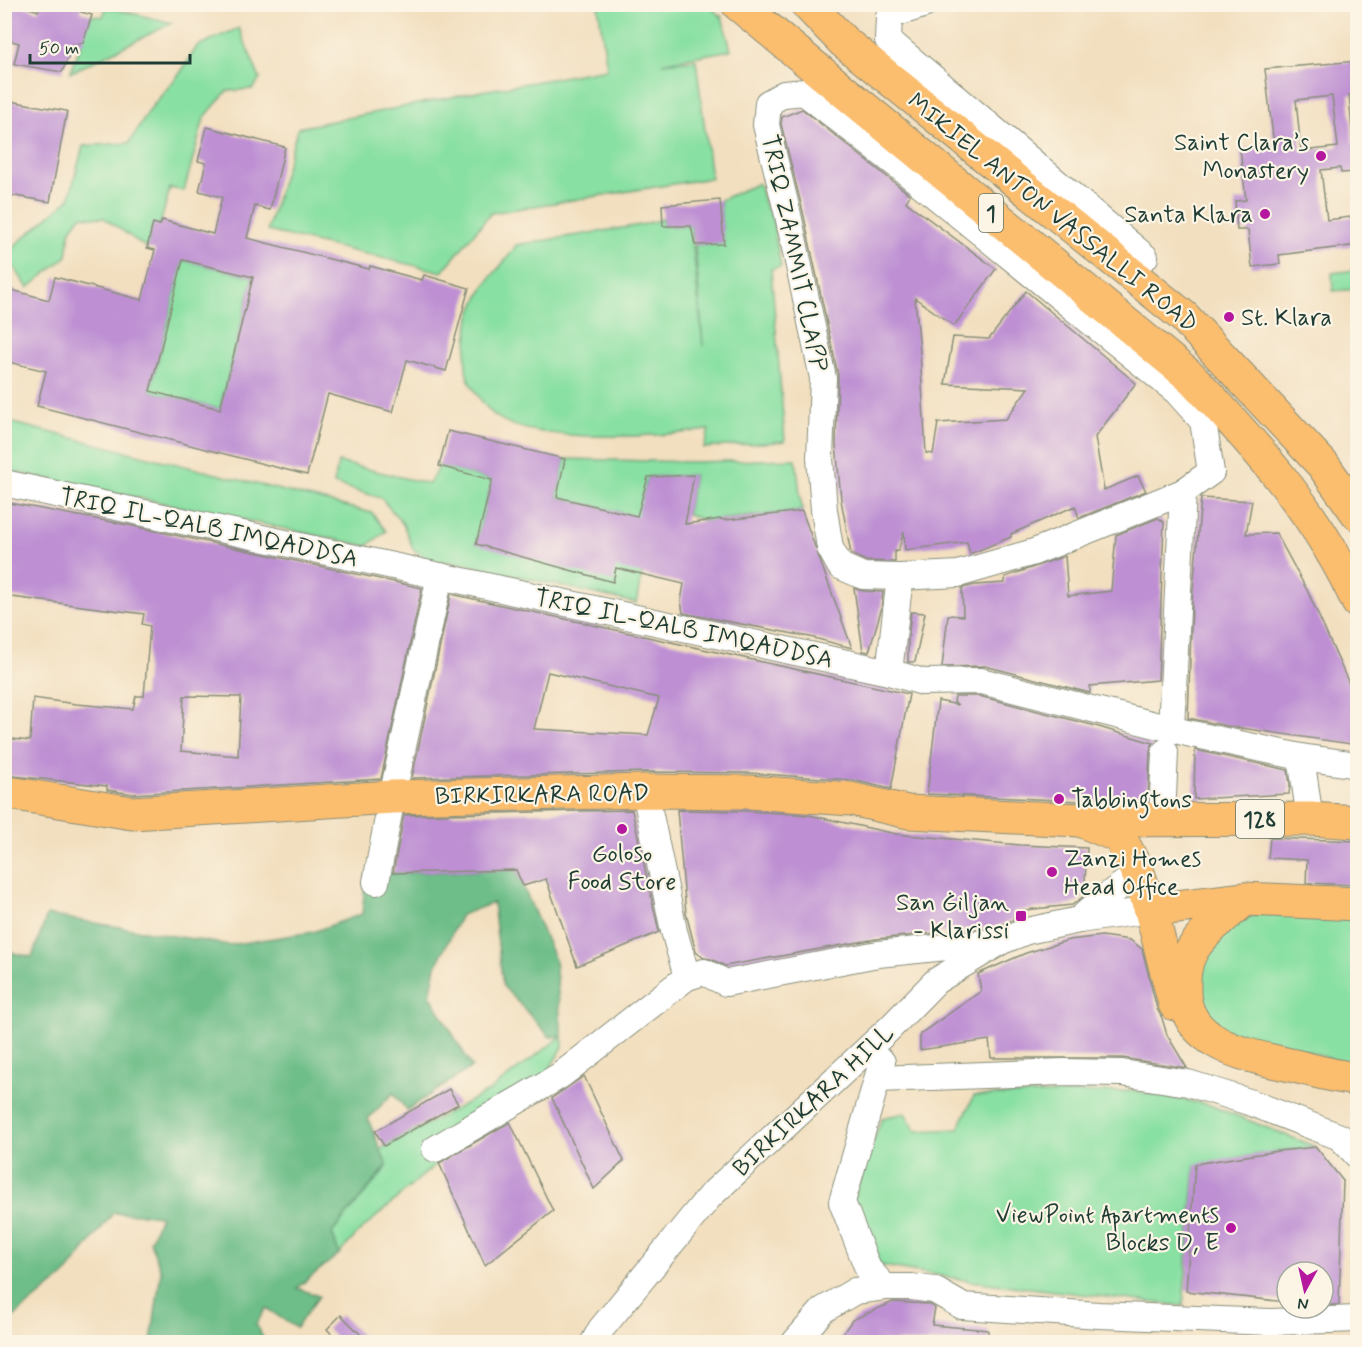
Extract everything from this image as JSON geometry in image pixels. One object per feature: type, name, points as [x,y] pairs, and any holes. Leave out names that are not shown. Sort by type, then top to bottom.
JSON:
[{"type":"main road","name":"MIKIEL ANTON VASSALLI ROAD","points":[[807,4],[844,42],[1184,316],[1323,465],[1358,514]]},
{"type":"main road","name":"1","points":[[826,4],[831,10],[844,42]]},
{"type":"main road","name":"MIKIEL ANTON VASSALLI ROAD","points":[[738,6],[1185,385],[1236,425],[1292,491],[1341,566],[1358,602]]},
{"type":"main road","name":"BIRKIRKARA ROAD","points":[[4,794],[132,813],[392,797],[645,791],[748,792],[851,798],[908,812],[1080,820],[1310,819],[1358,822]]},
{"type":"main road","points":[[1138,873],[1162,818]]},
{"type":"main road","name":"BIRKIRKARA ROAD","points":[[1080,820],[1120,837],[1138,873],[1151,910],[1173,1000],[1182,1020],[1197,1038],[1230,1058],[1249,1066],[1358,1093]]},
{"type":"main road","points":[[1245,899],[1199,941],[1190,954],[1185,967],[1183,996],[1193,1022],[1205,1034],[1235,1052],[1358,1079]]},
{"type":"main road","points":[[1151,910],[1245,899],[1358,904]]},
{"type":"street","points":[[926,4],[889,16],[888,40],[1145,257]]},
{"type":"street","name":"TRIQ ZAMMIT CLAPP","points":[[900,577],[862,576],[840,566],[830,548],[820,458],[823,378],[766,125],[768,103],[784,94],[804,92],[1185,385]]},
{"type":"street","points":[[889,672],[900,577],[958,574],[1034,552],[1183,492],[1211,472],[1203,421],[1185,385]]},
{"type":"street","name":"TRIQ IL-QALB IMQADDSA","points":[[4,483],[923,681],[981,681],[1168,740],[1358,765]]},
{"type":"street","points":[[1162,818],[1183,492]]},
{"type":"street","points":[[376,882],[440,576]]},
{"type":"street","points":[[1301,757],[1310,819]]},
{"type":"street","points":[[645,791],[674,931],[687,977]]},
{"type":"street","points":[[1079,920],[1098,902],[1138,873]]},
{"type":"street","name":"BIRKIRKARA HILL","points":[[594,1342],[601,1329],[710,1196],[889,1029],[936,981],[1002,941],[1027,931],[1079,920],[1151,910]]},
{"type":"street","points":[[435,1149],[561,1075],[687,977],[704,972],[726,983],[878,954],[1002,941]]},
{"type":"street","points":[[885,1287],[868,1269],[842,1202],[878,1079],[889,1029]]},
{"type":"street","points":[[878,1079],[1063,1072],[1122,1073],[1188,1083],[1249,1102],[1340,1137],[1358,1156]]},
{"type":"street","points":[[795,1342],[823,1310],[855,1291],[885,1287],[934,1290],[962,1306],[1099,1315],[1269,1332],[1358,1319]]},
{"type":"green space","points":[[598,5],[708,5],[722,17],[731,50],[661,63],[696,60],[711,178],[491,213],[442,272],[267,231],[298,128],[482,91],[607,69]]},
{"type":"green space","points":[[106,7],[172,23],[70,73],[92,15],[103,17]]},
{"type":"green space","points":[[239,28],[260,79],[253,89],[227,91],[204,118],[184,191],[170,188],[160,225],[153,224],[147,248],[104,218],[81,216],[70,231],[67,256],[28,288],[5,254],[69,199],[83,146],[129,143],[151,108],[181,72],[197,46]]},
{"type":"green space","points":[[759,183],[764,203],[772,218],[781,267],[771,269],[785,441],[704,448],[709,430],[631,436],[541,432],[516,426],[497,417],[487,408],[474,390],[467,372],[469,321],[485,286],[516,245],[641,225],[663,219],[663,226],[691,226],[703,346],[695,245],[723,243],[720,200]]},
{"type":"green space","points":[[183,260],[253,277],[220,409],[150,391]]},
{"type":"green space","points":[[1357,270],[1357,289],[1333,291],[1332,273]]},
{"type":"green space","points":[[5,421],[372,513],[386,531],[367,546],[5,470]]},
{"type":"green space","points":[[565,459],[696,462],[796,459],[802,511],[704,521],[687,514],[694,475],[648,477],[642,498],[657,504],[636,603],[465,564],[429,560],[413,549],[403,524],[381,498],[334,484],[338,462],[429,484],[439,466],[492,480],[476,544],[628,514],[557,497]]},
{"type":"green space","points":[[516,870],[555,960],[562,1036],[550,1037],[503,986],[493,903],[461,915],[436,966],[430,995],[472,1067],[407,1110],[393,1093],[368,1119],[387,1166],[332,1233],[339,1254],[297,1288],[319,1296],[296,1328],[266,1308],[256,1324],[265,1342],[151,1342],[161,1271],[150,1242],[160,1216],[113,1213],[65,1275],[5,1324],[5,951],[32,957],[47,915],[229,945],[313,932],[362,914],[366,876],[388,873]]},
{"type":"green space","points":[[1259,913],[1357,917],[1357,1066],[1287,1045],[1237,1034],[1215,1024],[1206,1015],[1198,999],[1200,952],[1221,930]]},
{"type":"green space","points":[[562,1036],[563,1047],[547,1073],[428,1145],[438,1162],[358,1233],[339,1254],[332,1233],[387,1167],[380,1149],[489,1091]]},
{"type":"green space","points":[[1132,1091],[1207,1104],[1316,1147],[1195,1165],[1183,1306],[970,1281],[879,1265],[874,1240],[853,1199],[882,1118],[905,1113],[916,1131],[958,1129],[974,1096]]},
{"type":"building","points":[[4,4],[17,4],[38,11],[40,4],[82,4],[81,12],[92,15],[83,43],[74,44],[62,72],[14,64],[19,43],[4,39]]},
{"type":"building","points":[[1358,61],[1358,94],[1349,95],[1353,144],[1358,143],[1356,172],[1341,173],[1340,168],[1321,170],[1327,220],[1358,216],[1358,245],[1279,255],[1280,264],[1252,267],[1248,230],[1237,230],[1235,201],[1246,200],[1240,149],[1274,146],[1265,69]],"holes":[[[1332,96],[1338,147],[1301,151],[1296,100]]]},
{"type":"building","points":[[4,100],[67,111],[50,202],[4,194]]},
{"type":"building","points":[[802,109],[910,195],[906,202],[996,269],[954,326],[915,298],[926,453],[933,454],[938,423],[1006,419],[1028,388],[945,384],[953,337],[989,339],[1026,291],[1136,383],[1095,437],[1104,490],[1138,476],[1146,491],[1079,518],[1075,506],[970,554],[967,542],[905,550],[904,532],[898,551],[895,551],[895,562],[866,561],[851,554],[841,500],[836,444],[838,375],[803,212],[781,124],[782,117]]},
{"type":"building","points":[[207,127],[285,147],[270,210],[255,206],[247,238],[369,269],[370,266],[422,280],[424,275],[469,288],[446,371],[407,360],[393,412],[328,394],[307,475],[37,406],[46,371],[4,361],[4,288],[49,300],[55,277],[142,300],[155,250],[147,248],[153,223],[160,225],[162,220],[213,234],[222,197],[199,191],[206,163],[198,161]],"holes":[[[183,260],[253,277],[220,409],[150,391]]]},
{"type":"building","points":[[720,200],[724,244],[695,245],[691,226],[663,226],[662,205]]},
{"type":"building","points":[[448,431],[565,459],[557,497],[637,516],[648,477],[694,475],[685,524],[802,511],[852,648],[810,637],[683,613],[681,601],[684,584],[616,568],[613,582],[476,544],[492,480],[439,466]]},
{"type":"building","points":[[1201,498],[1252,501],[1246,534],[1276,533],[1308,592],[1358,704],[1358,745],[1188,718],[1192,602]]},
{"type":"building","points":[[4,502],[128,525],[422,588],[381,779],[133,794],[107,790],[107,786],[4,775],[4,738],[30,741],[33,698],[133,709],[136,696],[144,696],[150,626],[142,624],[144,614],[4,596]],"holes":[[[184,696],[241,697],[238,756],[181,751]]]},
{"type":"building","points":[[1158,518],[1164,522],[1158,680],[1090,686],[1090,693],[985,666],[942,667],[948,615],[963,616],[962,588],[1005,583],[1005,577],[1065,556],[1068,596],[1111,591],[1116,535]]},
{"type":"building","points":[[854,588],[883,592],[881,610],[869,652],[863,651]]},
{"type":"building","points":[[451,594],[909,694],[891,789],[852,780],[748,773],[645,772],[412,778]],"holes":[[[548,672],[659,698],[648,735],[534,729]]]},
{"type":"building","points":[[911,612],[925,613],[915,662],[908,662]]},
{"type":"building","points":[[955,696],[979,696],[1153,743],[1150,751],[1148,801],[1080,801],[927,794],[938,701],[958,705],[954,702]]},
{"type":"building","points":[[1195,750],[1288,770],[1289,794],[1194,799]]},
{"type":"building","points":[[632,810],[659,932],[577,966],[546,879],[523,886],[516,870],[393,873],[404,815]]},
{"type":"building","points":[[677,810],[809,815],[896,834],[1020,845],[1087,848],[1084,896],[1072,905],[1015,911],[1013,920],[996,927],[876,939],[725,966],[704,958],[696,952],[686,913]]},
{"type":"building","points":[[1270,838],[1358,841],[1358,885],[1306,883],[1307,860],[1268,858]]},
{"type":"building","points":[[1102,936],[1130,940],[1142,949],[1157,1009],[1167,1035],[1187,1068],[1122,1058],[991,1058],[989,1040],[920,1050],[920,1034],[981,991],[978,974],[1026,953],[1069,940]]},
{"type":"building","points":[[584,1076],[624,1161],[594,1189],[552,1098]]},
{"type":"building","points":[[449,1089],[458,1104],[384,1146],[375,1131]]},
{"type":"building","points":[[510,1122],[553,1211],[485,1265],[439,1163]]},
{"type":"building","points":[[1316,1147],[1343,1181],[1339,1305],[1335,1305],[1335,1260],[1275,1260],[1275,1301],[1186,1291],[1195,1164]]},
{"type":"building","points":[[893,1302],[929,1304],[935,1308],[932,1325],[988,1330],[988,1342],[837,1342],[852,1320]]},
{"type":"building","points":[[341,1315],[368,1342],[339,1342],[327,1329]]},
{"type":"place","name":"Saint Clara’s Monastery","points":[[1321,156]]},
{"type":"place","name":"Santa Klara","points":[[1265,214]]},
{"type":"place","name":"St. Klara","points":[[1229,317]]},
{"type":"place","name":"Tabbingtons","points":[[1059,799]]},
{"type":"place","name":"Goloso Food Store","points":[[622,829]]},
{"type":"place","name":"Zanzi Homes Head Office","points":[[1052,872]]},
{"type":"place","name":"San Ġiljan - Klarissi","points":[[1021,916]]},
{"type":"place","name":"ViewPoint Apartments Blocks D, E","points":[[1231,1228]]}]
